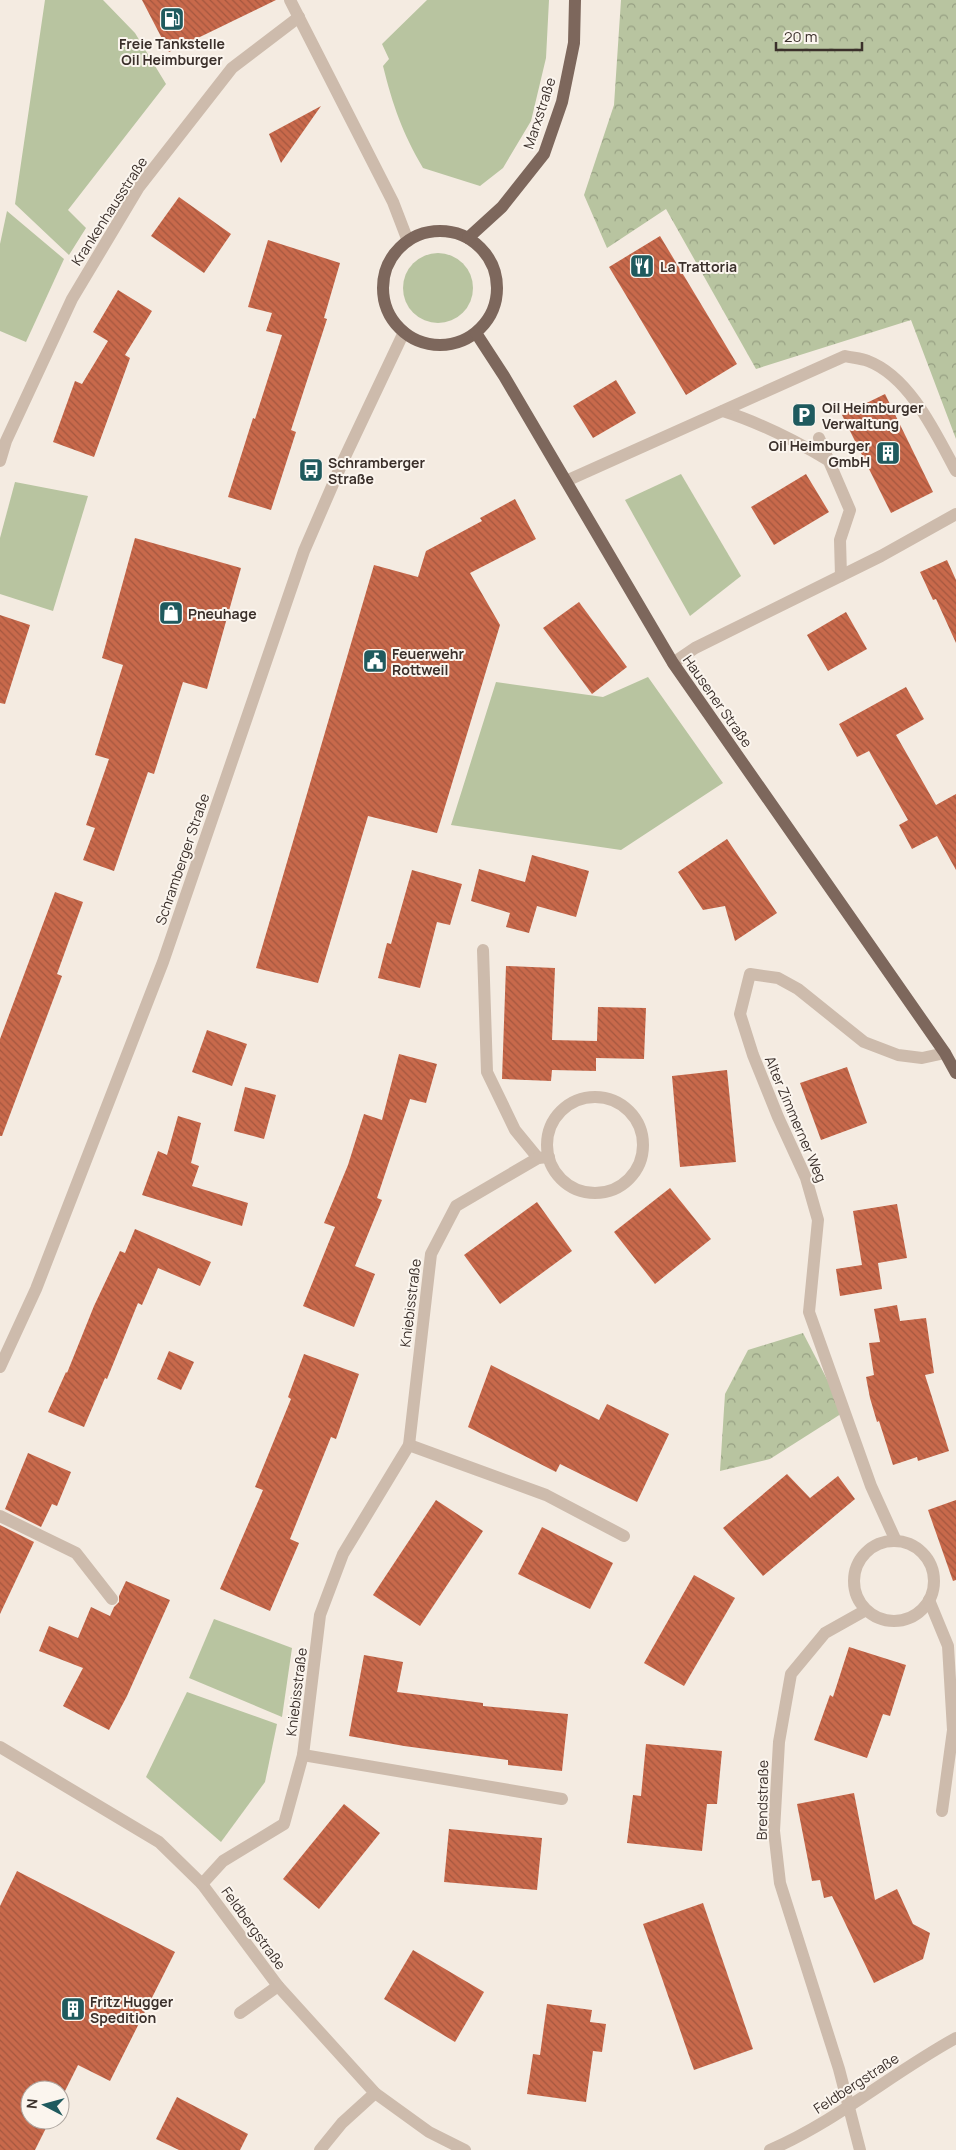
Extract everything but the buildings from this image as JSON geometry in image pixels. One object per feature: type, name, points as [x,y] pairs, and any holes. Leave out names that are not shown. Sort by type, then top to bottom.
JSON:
[{"type":"main road","name":"Marxstraße","points":[[468,238],[502,207],[544,154],[562,102],[574,43],[575,0]]},
{"type":"main road","points":[[437,231],[453,233],[468,238],[481,248],[490,260],[496,276],[497,292],[494,307],[487,322],[476,333],[459,342],[440,346],[420,342],[404,332],[392,319],[386,303],[384,286],[387,269],[395,254],[408,242],[422,234],[437,231]]},
{"type":"main road","name":"Hausener Straße","points":[[476,333],[504,376],[673,663],[945,1053],[956,1073]]},
{"type":"street","points":[[290,0],[393,202],[408,242]]},
{"type":"street","name":"Krankenhausstraße","points":[[0,461],[6,442],[72,299],[139,187],[232,68],[299,17]]},
{"type":"street","name":"Schramberger Straße","points":[[0,1367],[36,1289],[163,962],[302,558],[343,461],[404,332]]},
{"type":"street","points":[[566,481],[845,356],[869,361],[896,379],[926,417],[956,471]]},
{"type":"street","points":[[723,411],[754,421],[789,437],[828,460]]},
{"type":"street","points":[[819,438],[850,510],[840,540],[841,576]]},
{"type":"street","points":[[673,663],[695,648],[841,576],[956,514]]},
{"type":"street","points":[[483,950],[487,1072],[515,1130],[544,1158],[564,1182],[577,1190],[591,1193],[606,1192],[619,1187],[630,1178],[638,1166],[643,1152],[642,1137],[634,1117],[618,1103],[603,1098],[587,1098],[572,1103],[560,1113],[551,1126],[544,1158]]},
{"type":"street","name":"Alter Zimmerner Weg","points":[[896,1541],[871,1486],[810,1312],[818,1220],[806,1178],[778,1117],[753,1055],[740,1014],[750,974],[778,978],[798,989],[864,1042],[898,1055],[922,1058],[945,1053]]},
{"type":"street","name":"Kniebisstraße","points":[[202,1884],[223,1861],[284,1824],[303,1755],[320,1615],[343,1554],[409,1445],[431,1254],[456,1206],[544,1158]]},
{"type":"street","points":[[409,1445],[546,1494],[624,1536]]},
{"type":"street","points":[[0,1516],[76,1553],[112,1600]]},
{"type":"street","points":[[896,1541],[918,1548],[931,1567],[934,1578],[929,1600],[921,1610],[911,1617],[900,1620],[888,1620],[866,1610],[858,1598],[854,1585],[855,1572],[861,1559],[870,1549],[882,1542],[896,1541]]},
{"type":"street","points":[[929,1600],[948,1646],[953,1730],[942,1811]]},
{"type":"street","name":"Brendstraße","points":[[860,2150],[850,2107],[780,1883],[774,1831],[779,1742],[791,1674],[825,1633],[866,1610]]},
{"type":"street","name":"Feldbergstraße","points":[[0,1747],[159,1842],[202,1884],[278,1986],[374,2093],[429,2132],[465,2150]]},
{"type":"street","name":"Kniebisstraße","points":[[303,1755],[562,1799]]},
{"type":"street","points":[[240,2013],[278,1986]]},
{"type":"street","name":"Feldbergstraße","points":[[770,2150],[792,2141],[850,2107],[931,2052],[956,2038]]},
{"type":"street","points":[[320,2150],[342,2123],[374,2093]]},
{"type":"green space","points":[[45,0],[103,0],[135,33],[166,84],[68,210],[86,228],[69,255],[15,204]]},
{"type":"green space","points":[[427,0],[549,0],[546,58],[531,121],[503,168],[480,186],[423,168],[399,118],[383,66],[389,59],[382,44]]},
{"type":"green space","points":[[621,0],[956,0],[956,439],[911,320],[756,369],[666,209],[607,248],[584,195],[614,105]]},
{"type":"green space","points":[[7,211],[64,259],[26,342],[0,331],[0,244]]},
{"type":"green space","points":[[438,253],[451,256],[463,263],[470,275],[473,288],[470,301],[463,313],[451,320],[438,323],[425,320],[413,313],[406,301],[403,288],[406,275],[413,263],[425,256]]},
{"type":"green space","points":[[681,474],[741,576],[690,616],[625,500]]},
{"type":"green space","points":[[15,482],[88,496],[53,611],[0,594],[0,538]]},
{"type":"green space","points":[[648,677],[723,783],[621,850],[451,825],[496,682],[603,697]]},
{"type":"green space","points":[[803,1333],[844,1412],[770,1459],[720,1471],[725,1394],[748,1350]]},
{"type":"green space","points":[[214,1619],[292,1648],[282,1717],[189,1678]]},
{"type":"green space","points":[[187,1692],[277,1724],[265,1782],[221,1842],[146,1777]]},
{"type":"place","name":"Freie Tankstelle Oil Heimburger","points":[[172,19]]},
{"type":"place","name":"La Trattoria","points":[[642,266]]},
{"type":"place","name":"Oil Heimburger Verwaltung","points":[[804,415]]},
{"type":"place","name":"Oil Heimburger GmbH","points":[[888,453]]},
{"type":"place","name":"Schramberger Straße","points":[[311,470]]},
{"type":"place","name":"Pneuhage","points":[[171,613]]},
{"type":"place","name":"Feuerwehr Rottweil","points":[[375,661]]},
{"type":"place","name":"Fritz Hugger Spedition","points":[[73,2009]]}]
